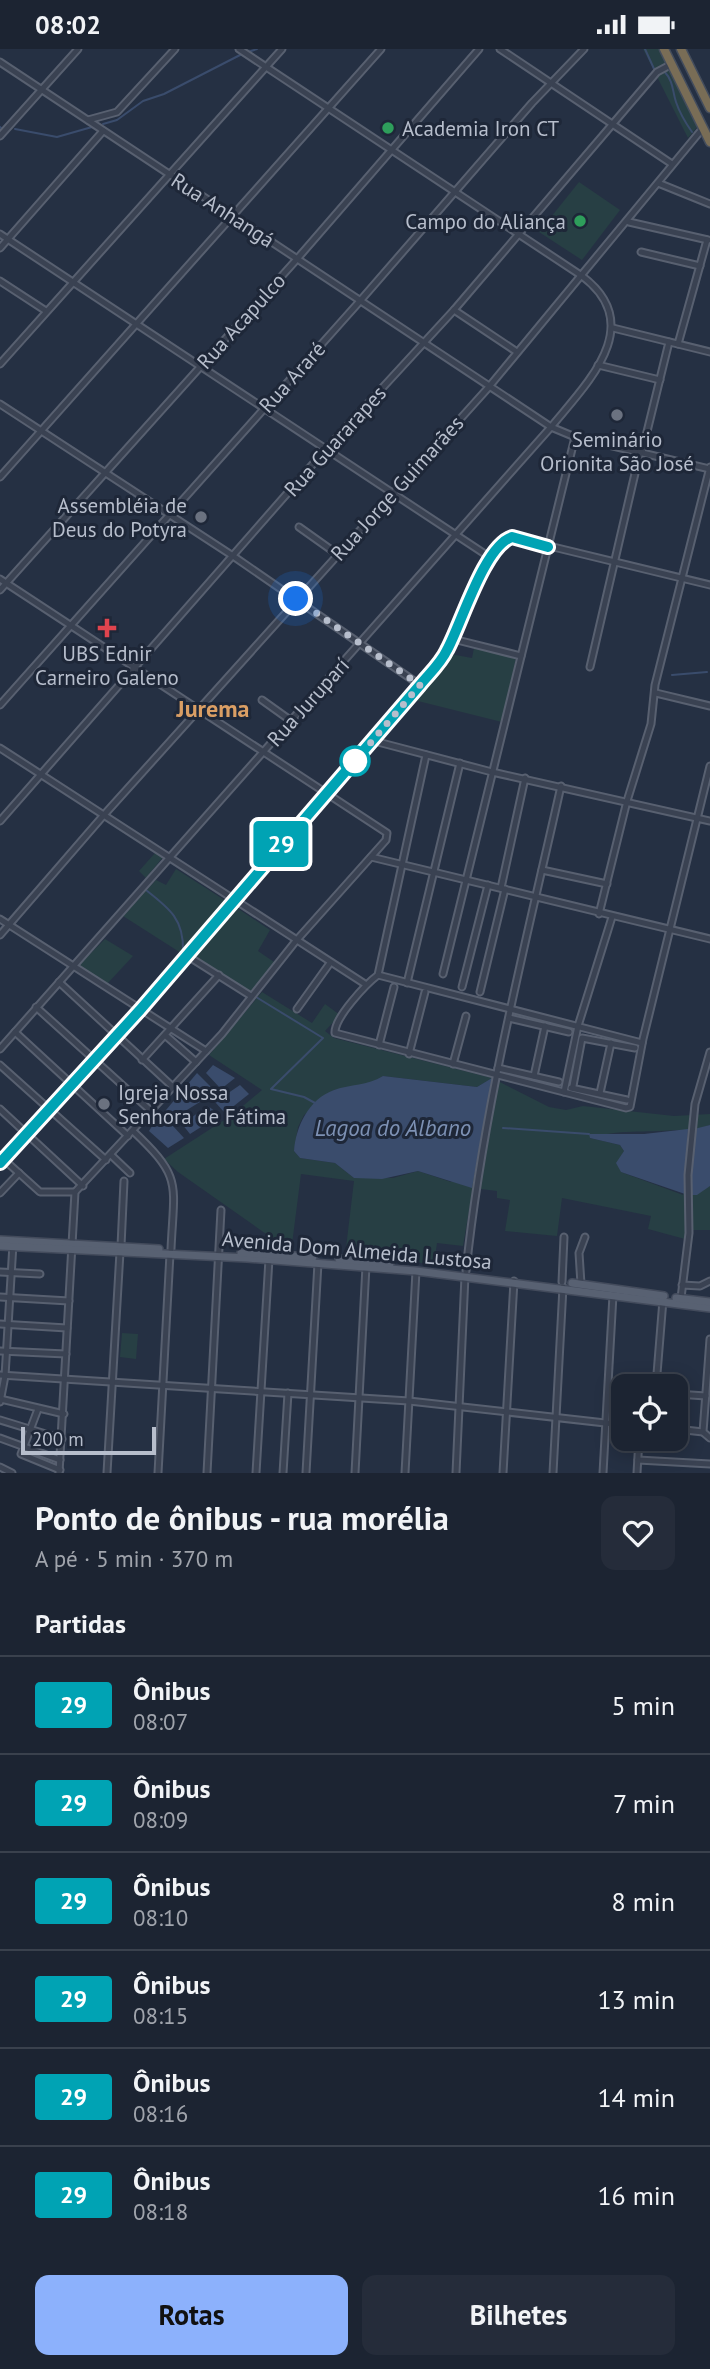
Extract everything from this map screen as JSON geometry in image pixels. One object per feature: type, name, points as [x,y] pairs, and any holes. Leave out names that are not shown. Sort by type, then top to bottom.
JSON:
[{"type":"highway","points":[[664,49],[710,142]]},
{"type":"highway","points":[[681,49],[710,108]]},
{"type":"main road","name":"Avenida Dom Almeida Lustosa","points":[[0,1240],[13,1244]]},
{"type":"main road","name":"Avenida Dom Almeida Lustosa","points":[[0,1246],[13,1244],[247,1255],[366,1264],[710,1302]]},
{"type":"main road","name":"Avenida Dom Almeida Lustosa","points":[[247,1255],[269,1259],[366,1264],[416,1271],[447,1271]]},
{"type":"main road","name":"Avenida Dom Almeida Lustosa","points":[[465,1273],[514,1281],[581,1284],[710,1308]]},
{"type":"street","points":[[0,136],[78,49]]},
{"type":"street","points":[[88,120],[117,112],[175,49]]},
{"type":"street","points":[[239,49],[582,275],[604,298],[613,328],[710,352]]},
{"type":"street","points":[[0,364],[282,49]]},
{"type":"street","points":[[0,477],[380,49]]},
{"type":"street","name":"Rua Acapulco","points":[[0,590],[393,151],[480,49]]},
{"type":"street","points":[[500,49],[672,164]]},
{"type":"street","name":"Rua Araré","points":[[0,705],[69,624],[584,49]]},
{"type":"street","name":"Rua Anhangá","points":[[0,62],[488,388],[551,427],[575,436],[710,468]]},
{"type":"street","name":"Rua Guararapes","points":[[0,821],[327,448],[454,310],[657,72],[672,64]]},
{"type":"street","name":"Rua Jorge Guimarães","points":[[0,935],[296,599],[488,388],[629,222],[703,128]]},
{"type":"street","points":[[0,249],[103,131]]},
{"type":"street","points":[[658,183],[710,204]]},
{"type":"street","points":[[629,222],[708,240],[678,344]]},
{"type":"street","points":[[0,233],[491,558]]},
{"type":"street","points":[[641,252],[700,266]]},
{"type":"street","points":[[0,281],[46,311]]},
{"type":"street","points":[[454,310],[517,352]]},
{"type":"street","name":"Rua Juruparí","points":[[0,1049],[551,427],[598,365],[613,328]]},
{"type":"street","points":[[590,667],[669,342]]},
{"type":"street","points":[[598,365],[660,380]]},
{"type":"street","points":[[0,404],[106,471],[420,685]]},
{"type":"street","points":[[443,974],[575,436]]},
{"type":"street","points":[[599,914],[627,801],[652,724],[655,685],[710,468]]},
{"type":"street","points":[[299,527],[337,554]]},
{"type":"street","points":[[0,579],[264,750],[327,792],[386,832],[386,840],[295,942],[206,1051],[109,1158],[75,1192],[40,1192],[1,1159],[140,1010],[233,898],[327,792],[374,741],[420,685],[446,653],[491,558],[509,537],[710,586]]},
{"type":"street","points":[[453,639],[521,656]]},
{"type":"street","points":[[656,693],[710,706]]},
{"type":"street","points":[[261,700],[290,720]]},
{"type":"street","points":[[374,741],[492,772],[710,821]]},
{"type":"street","points":[[0,748],[233,898],[295,942],[365,984]]},
{"type":"street","points":[[426,755],[400,864],[378,975],[365,984],[334,1030],[336,1035],[453,1064],[559,1082]]},
{"type":"street","points":[[407,983],[460,763]]},
{"type":"street","points":[[497,1072],[628,1108],[710,766]]},
{"type":"street","points":[[480,992],[525,778]]},
{"type":"street","points":[[456,1473],[465,1273],[474,1191],[497,1072],[561,786]]},
{"type":"street","points":[[371,857],[710,939]]},
{"type":"street","points":[[542,870],[607,884]]},
{"type":"street","points":[[462,987],[488,885]]},
{"type":"street","points":[[565,1092],[578,1026],[612,917]]},
{"type":"street","points":[[0,919],[140,1010],[168,1032],[196,1062]]},
{"type":"street","points":[[186,955],[251,996]]},
{"type":"street","points":[[298,1009],[330,963]]},
{"type":"street","points":[[142,1059],[219,975]]},
{"type":"street","points":[[378,975],[642,1043]]},
{"type":"street","points":[[59,982],[173,1087]]},
{"type":"street","points":[[379,1045],[394,987]]},
{"type":"street","points":[[409,1053],[425,992]]},
{"type":"street","points":[[36,1007],[151,1111]]},
{"type":"street","points":[[453,1064],[466,1016]]},
{"type":"street","points":[[509,1018],[569,1032]]},
{"type":"street","points":[[534,1076],[545,1026]]},
{"type":"street","points":[[15,1032],[160,1157],[174,1187],[158,1473]]},
{"type":"street","points":[[168,1032],[206,1051]]},
{"type":"street","points":[[565,1092],[573,1086],[582,1038],[635,1048]]},
{"type":"street","points":[[600,1093],[611,1043]]},
{"type":"street","points":[[681,1298],[690,1233],[688,1175],[695,1104],[710,1052]]},
{"type":"street","points":[[0,1065],[130,1173]]},
{"type":"street","points":[[573,1086],[627,1100]]},
{"type":"street","points":[[0,1109],[83,1185]]},
{"type":"street","points":[[0,1193],[19,1173]]},
{"type":"street","points":[[107,1473],[124,1181]]},
{"type":"street","points":[[0,1438],[60,1471],[75,1192]]},
{"type":"street","points":[[207,1473],[221,1210]]},
{"type":"street","points":[[553,1473],[564,1237]]},
{"type":"street","points":[[581,1284],[579,1253],[585,1237]]},
{"type":"street","points":[[13,1244],[0,1400],[64,1415]]},
{"type":"street","points":[[257,1473],[269,1259]]},
{"type":"street","points":[[306,1473],[318,1262]]},
{"type":"street","points":[[355,1473],[366,1264]]},
{"type":"street","points":[[405,1473],[416,1271]]},
{"type":"street","points":[[0,1272],[40,1274]]},
{"type":"street","points":[[503,1473],[514,1281]]},
{"type":"street","points":[[682,1285],[700,1286],[710,1281]]},
{"type":"street","points":[[603,1473],[613,1291]]},
{"type":"street","points":[[0,1297],[69,1301]]},
{"type":"street","points":[[657,1374],[663,1300]]},
{"type":"street","points":[[0,1324],[67,1328]]},
{"type":"street","points":[[703,1432],[710,1339]]},
{"type":"street","points":[[3,1351],[66,1354]]},
{"type":"street","points":[[3,1376],[212,1386],[261,1392],[409,1401],[611,1425]]},
{"type":"street","points":[[283,1473],[288,1393]]},
{"type":"street","points":[[688,1395],[706,1396]]},
{"type":"street","points":[[22,1450],[38,1409]]},
{"type":"street","points":[[0,1420],[62,1439]]},
{"type":"street","points":[[688,1430],[703,1432],[710,1438]]},
{"type":"street","points":[[22,1450],[60,1460]]},
{"type":"street","points":[[637,1473],[638,1451]]},
{"type":"street","points":[[638,1460],[710,1464]]},
{"type":"street","points":[[0,1467],[12,1473]]},
{"type":"green space","points":[[643,49],[659,49],[697,127],[688,138]]},
{"type":"green space","name":"Campo do Aliança","points":[[579,182],[620,210],[582,260],[539,232]]},
{"type":"green space","points":[[474,648],[516,658],[502,722],[414,700],[450,654],[472,658]]},
{"type":"green space","points":[[155,853],[163,857],[146,878],[139,871]]},
{"type":"green space","points":[[176,869],[226,901],[181,953],[123,916],[156,880],[166,885]]},
{"type":"green space","points":[[234,906],[270,930],[258,951],[274,962],[247,996],[189,960]]},
{"type":"green space","points":[[105,939],[133,956],[107,984],[79,965]]},
{"type":"green space","points":[[262,992],[312,1023],[325,1004],[340,1015],[325,1031],[334,1038],[492,1078],[549,1107],[566,1110],[583,1106],[674,1116],[710,1114],[710,1125],[698,1129],[689,1194],[710,1186],[710,1230],[688,1230],[685,1239],[648,1229],[651,1216],[562,1198],[557,1236],[505,1231],[510,1200],[497,1198],[497,1191],[473,1188],[463,1246],[437,1243],[434,1264],[345,1256],[354,1181],[301,1174],[291,1252],[279,1251],[279,1243],[178,1172],[164,1159],[232,1115],[262,1090],[209,1055]],"holes":[[[383,1076],[477,1087],[491,1079],[451,1182],[418,1171],[393,1178],[354,1178],[335,1163],[300,1158],[294,1151],[298,1127],[304,1115],[334,1090],[370,1084]],[[689,1131],[683,1195],[621,1172],[620,1159],[624,1151],[620,1145],[590,1138],[621,1132]]]},
{"type":"green space","points":[[122,1333],[138,1334],[136,1359],[120,1357]]},
{"type":"water","points":[[213,1065],[235,1078],[221,1089],[206,1073]]},
{"type":"water","points":[[197,1073],[216,1092],[174,1118],[161,1116]]},
{"type":"water","name":"Lagoa do Albano","points":[[383,1076],[477,1087],[492,1078],[472,1188],[418,1171],[382,1179],[354,1178],[335,1163],[300,1158],[294,1151],[301,1123],[317,1100],[334,1090],[371,1082]]},
{"type":"water","points":[[240,1085],[249,1094],[225,1113],[215,1102]]},
{"type":"water","points":[[208,1106],[220,1115],[190,1134],[182,1124]]},
{"type":"water","points":[[154,1123],[173,1126],[184,1138],[168,1148],[149,1131]]},
{"type":"water","points":[[710,1125],[710,1186],[697,1195],[689,1195],[694,1129]]},
{"type":"water","points":[[688,1129],[685,1194],[621,1172],[616,1163],[624,1151],[620,1145],[590,1138],[589,1134],[644,1134]]},
{"type":"waterway","points":[[248,52],[257,49]]},
{"type":"waterway","points":[[645,49],[655,71]]},
{"type":"waterway","points":[[103,124],[117,120],[143,101],[164,94],[242,54]]},
{"type":"waterway","points":[[664,71],[671,82],[679,110],[692,132]]},
{"type":"waterway","points":[[15,129],[57,137],[92,127]]},
{"type":"waterway","points":[[672,675],[707,672]]},
{"type":"waterway","points":[[146,890],[174,915],[181,930],[183,951]]},
{"type":"waterway","points":[[207,965],[244,988]]},
{"type":"waterway","points":[[256,997],[323,1038],[271,1089],[304,1097],[315,1103]]},
{"type":"waterway","points":[[503,1128],[589,1134]]},
{"type":"bus line","name":"29","points":[[0,1163],[140,1010],[233,898],[374,741],[420,685],[446,653],[491,558],[507,539],[512,537],[548,547]]},
{"type":"place","name":"Academia Iron CT","points":[[388,128]]},
{"type":"place","name":"Campo do Aliança","points":[[580,221]]},
{"type":"place","name":"Seminário Orionita São José","points":[[617,415]]},
{"type":"place","name":"Assembléia de Deus do Potyra","points":[[201,517]]},
{"type":"place","name":"UBS Ednir Carneiro Galeno","points":[[107,628]]},
{"type":"place","name":"Igreja Nossa Senhora de Fátima","points":[[104,1104]]},
{"type":"district","name":"Jurema","points":[[213,708]]},
{"type":"route","points":[[296,599],[420,685],[355,761]]}]
